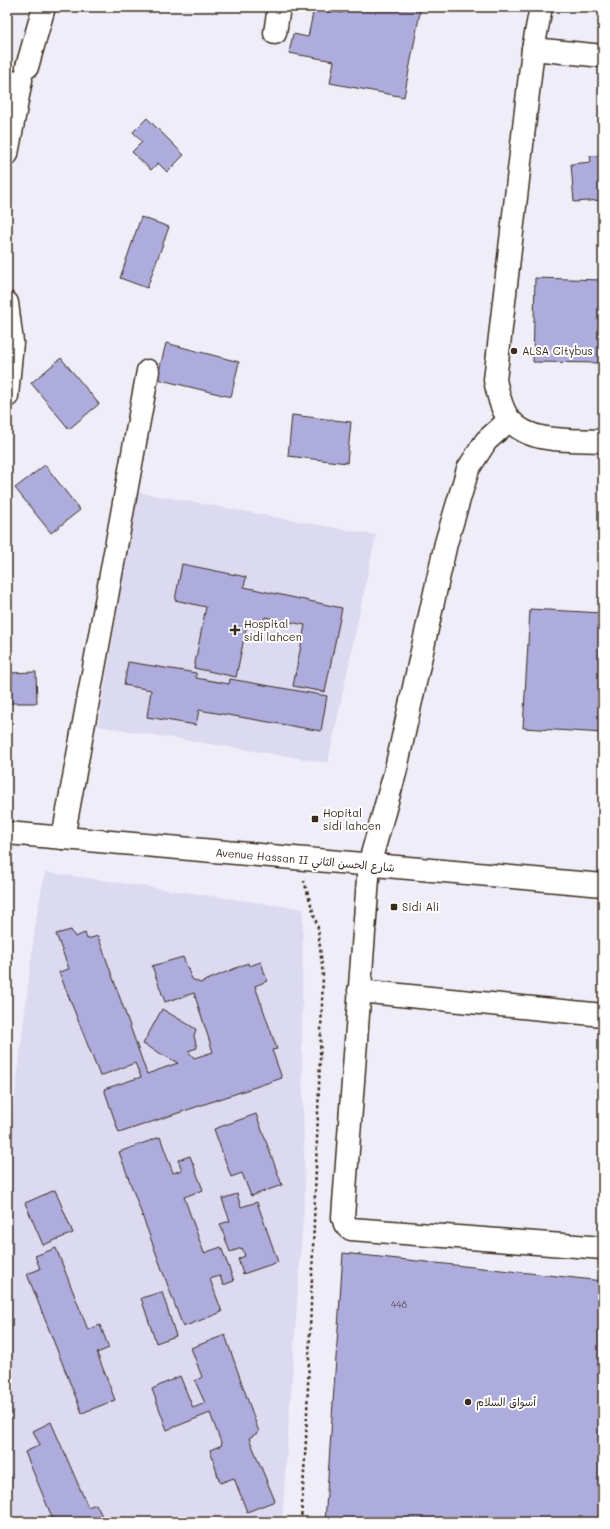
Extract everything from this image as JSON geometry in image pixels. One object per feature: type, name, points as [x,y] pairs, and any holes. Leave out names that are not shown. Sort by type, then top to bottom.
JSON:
[{"type":"street","points":[[7,154],[24,73],[44,7]]},
{"type":"street","points":[[275,33],[279,7]]},
{"type":"street","points":[[541,7],[533,49],[495,380],[500,400],[509,420],[523,430],[542,438],[603,441]]},
{"type":"street","points":[[533,49],[603,56]]},
{"type":"street","points":[[7,303],[12,342],[7,396]]},
{"type":"street","points":[[63,838],[148,371]]},
{"type":"street","points":[[509,420],[486,441],[468,469],[446,543],[395,773],[368,865],[343,1217],[346,1224],[351,1229],[603,1248]]},
{"type":"street","name":"Avenue Hassan II شارع الحسن الثاني","points":[[7,833],[603,885]]},
{"type":"street","points":[[360,991],[603,1015]]},
{"type":"path","points":[[298,859],[318,928],[322,976],[306,1440],[301,1522]]},
{"type":"shaded area","name":"Hospital sidi lahcen","points":[[137,492],[376,535],[328,763],[98,726]]},
{"type":"shaded area","points":[[45,872],[303,909],[302,1053],[305,1191],[282,1522],[7,1522],[7,1161],[36,919]]},
{"type":"building","points":[[343,7],[421,7],[404,97],[330,83],[334,61],[289,53],[293,34],[308,37],[314,8],[342,13]]},
{"type":"building","points":[[147,118],[184,155],[167,172],[158,163],[151,170],[132,152],[142,142],[133,132]]},
{"type":"building","points":[[603,155],[603,200],[574,202],[571,164],[591,162],[590,156]]},
{"type":"building","points":[[141,217],[169,227],[147,288],[120,278]]},
{"type":"building","points":[[535,278],[603,280],[603,363],[533,362]]},
{"type":"building","points":[[166,343],[239,362],[231,397],[157,379]]},
{"type":"building","points":[[61,358],[99,404],[69,429],[31,383]]},
{"type":"building","points":[[292,415],[351,422],[347,463],[288,456]]},
{"type":"building","points":[[45,465],[80,510],[51,533],[15,488]]},
{"type":"building","points":[[182,564],[246,577],[244,587],[342,608],[325,692],[293,686],[305,625],[265,617],[263,627],[247,624],[236,677],[194,668],[206,607],[175,600]]},
{"type":"building","points":[[530,609],[603,613],[603,733],[523,728]]},
{"type":"building","points":[[128,662],[196,673],[196,678],[229,684],[230,679],[327,696],[321,731],[199,710],[196,725],[147,717],[151,690],[124,685]]},
{"type":"building","points":[[36,672],[37,703],[7,703],[7,673]]},
{"type":"building","points":[[71,930],[75,937],[85,933],[87,939],[98,936],[147,1074],[178,1063],[143,1044],[162,1009],[196,1029],[194,1036],[197,1048],[188,1051],[194,1058],[213,1052],[194,993],[165,1002],[152,966],[183,957],[192,979],[200,983],[248,963],[249,966],[261,962],[267,981],[255,986],[277,1049],[272,1050],[282,1078],[119,1133],[104,1089],[141,1077],[135,1063],[100,1076],[59,972],[69,969],[56,934]]},
{"type":"building","points":[[256,1114],[282,1185],[251,1196],[242,1173],[231,1177],[214,1129]]},
{"type":"building","points":[[160,1137],[173,1173],[182,1170],[178,1160],[190,1156],[203,1190],[184,1197],[204,1253],[221,1247],[234,1281],[223,1285],[220,1276],[210,1279],[222,1312],[183,1327],[119,1152]]},
{"type":"building","points":[[55,1190],[73,1233],[43,1245],[25,1203]]},
{"type":"building","points":[[237,1194],[241,1207],[257,1202],[278,1262],[243,1274],[238,1259],[245,1256],[242,1248],[230,1252],[220,1224],[230,1221],[222,1199]]},
{"type":"building","points":[[56,1248],[88,1330],[100,1325],[109,1348],[97,1353],[115,1400],[82,1413],[27,1274],[40,1269],[35,1256]]},
{"type":"building","name":"أسواق السلام","points":[[343,1253],[603,1281],[603,1522],[325,1522]]},
{"type":"building","points":[[162,1292],[176,1336],[156,1343],[141,1298]]},
{"type":"building","points":[[225,1335],[259,1432],[249,1438],[275,1501],[247,1512],[234,1478],[220,1483],[210,1450],[222,1445],[210,1413],[167,1430],[152,1389],[180,1376],[193,1408],[205,1403],[195,1381],[202,1377],[191,1348]]},
{"type":"building","points":[[51,1422],[88,1507],[96,1504],[105,1522],[54,1522],[25,1452],[40,1445],[33,1431]]},
{"type":"place","name":"ALSA Citybus","points":[[514,351]]},
{"type":"place","name":"Hospital sidi lahcen","points":[[235,630]]},
{"type":"place","name":"Hopital sidi lahcen","points":[[315,819]]},
{"type":"place","name":"Sidi Ali","points":[[394,907]]},
{"type":"place","name":"أسواق السلام","points":[[468,1402]]}]
